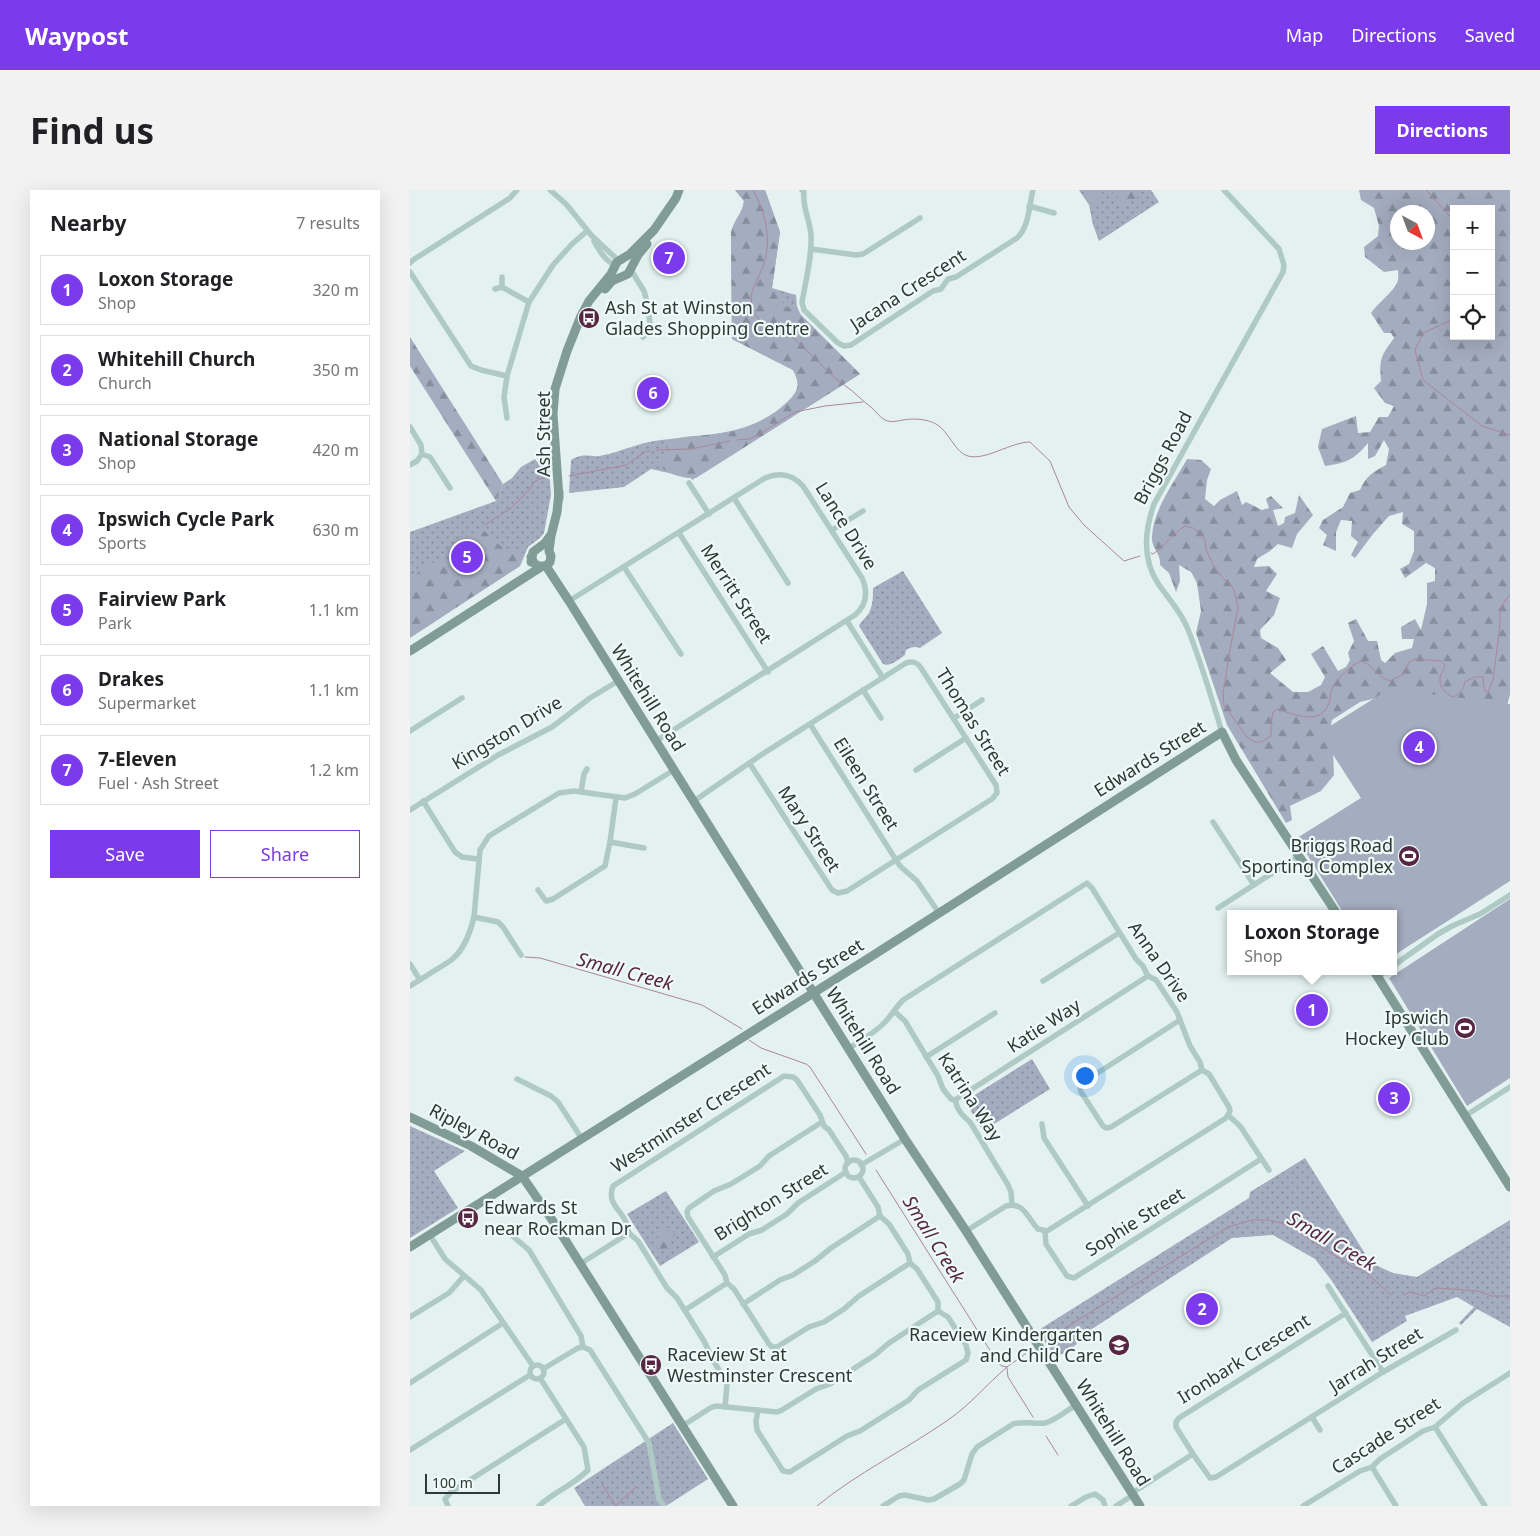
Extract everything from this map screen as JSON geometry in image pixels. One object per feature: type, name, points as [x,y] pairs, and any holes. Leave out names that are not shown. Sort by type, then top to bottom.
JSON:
[{"type":"main road","name":"Ash Street","points":[[550,551],[551,536],[559,498],[558,409],[562,370],[576,330],[589,301],[618,263],[654,230],[678,194]]},
{"type":"main road","name":"Ash Street","points":[[576,330],[602,292],[612,281],[628,272],[638,255],[663,226],[672,211],[678,194]]},
{"type":"main road","points":[[627,261],[628,272],[616,272],[618,263],[627,261]]},
{"type":"main road","points":[[523,578],[530,566],[533,552],[551,536]]},
{"type":"main road","points":[[410,651],[544,566],[551,559],[550,551],[545,547],[540,547]]},
{"type":"main road","points":[[532,557],[534,563],[544,566]]},
{"type":"main road","name":"Whitehill Road","points":[[544,566],[570,601],[618,681],[905,1139],[966,1231],[1140,1506]]},
{"type":"main road","name":"Briggs Road","points":[[1222,732],[1236,760],[1334,910]]},
{"type":"main road","name":"Edwards Street","points":[[410,1247],[1222,732]]},
{"type":"main road","points":[[1377,975],[1510,1187]]},
{"type":"main road","name":"Ripley Road","points":[[410,1117],[471,1146],[524,1175]]},
{"type":"main road","points":[[471,1146],[490,1152],[524,1175],[733,1506]]},
{"type":"main road","points":[[501,1189],[506,1178],[507,1167]]},
{"type":"street","points":[[410,263],[510,198],[517,190]]},
{"type":"street","points":[[550,190],[566,204],[592,236],[602,254],[610,262],[618,263]]},
{"type":"street","points":[[803,191],[811,190]]},
{"type":"street","name":"Jacana Crescent","points":[[803,191],[803,201],[811,228],[811,249],[802,302],[804,310],[838,343],[844,346],[851,345],[933,291],[941,289],[948,279],[956,277],[1017,238],[1024,228],[1033,190]]},
{"type":"street","name":"Briggs Road","points":[[1222,732],[1190,635],[1180,614],[1154,577],[1146,552],[1146,542],[1149,520],[1154,504],[1283,272],[1284,265],[1279,249],[1224,190]]},
{"type":"street","points":[[1029,206],[1054,213]]},
{"type":"street","points":[[811,249],[856,255],[863,254],[920,218]]},
{"type":"street","points":[[507,418],[504,397],[529,302],[553,265],[587,231]]},
{"type":"street","points":[[410,272],[467,362],[476,369],[508,376]]},
{"type":"street","points":[[628,272],[644,291],[650,323],[649,331],[643,337]]},
{"type":"street","points":[[502,277],[502,287]]},
{"type":"street","points":[[495,289],[502,287],[529,302]]},
{"type":"street","points":[[410,427],[421,445],[422,454],[417,461],[410,465]]},
{"type":"street","points":[[422,454],[430,457],[450,488]]},
{"type":"street","name":"Lance Drive","points":[[570,601],[765,478],[780,474],[793,477],[803,486],[862,578],[866,597],[861,610],[768,672],[656,741]]},
{"type":"street","points":[[689,483],[709,514]]},
{"type":"street","points":[[734,498],[788,583]]},
{"type":"street","points":[[832,530],[863,511]]},
{"type":"street","name":"Merritt Street","points":[[679,533],[768,672]]},
{"type":"street","points":[[624,567],[681,654]]},
{"type":"street","points":[[847,621],[883,678]]},
{"type":"street","name":"Thomas Street","points":[[694,802],[761,755],[915,659],[996,786],[997,794],[896,860]]},
{"type":"street","name":"Kingston Drive","points":[[410,810],[498,755],[552,727],[590,698],[618,681]]},
{"type":"street","points":[[863,690],[880,718]]},
{"type":"street","points":[[410,731],[462,698]]},
{"type":"street","points":[[954,718],[982,700]]},
{"type":"street","name":"Eileen Street","points":[[810,724],[896,860]]},
{"type":"street","points":[[916,770],[966,738]]},
{"type":"street","name":"Mary Street","points":[[750,764],[832,890],[838,893],[847,891],[896,860]]},
{"type":"street","points":[[581,792],[584,774],[588,769]]},
{"type":"street","points":[[410,986],[460,952],[472,926],[478,859],[482,844],[489,836],[559,793],[566,791],[581,792],[625,798],[674,770]]},
{"type":"street","points":[[538,890],[546,900],[553,899],[603,868],[607,863],[616,798]]},
{"type":"street","points":[[423,801],[455,852],[462,857],[478,859]]},
{"type":"street","points":[[1213,822],[1254,884]]},
{"type":"street","points":[[610,842],[644,848]]},
{"type":"street","points":[[1218,908],[1299,856]]},
{"type":"street","points":[[896,860],[900,866],[917,880],[939,913]]},
{"type":"street","name":"Anna Drive","points":[[849,1048],[876,1031],[887,1021],[903,1000],[1087,884],[1092,888],[1136,959],[1148,976],[1159,984],[1177,1012],[1190,1046],[1200,1062],[1202,1070],[1209,1074],[1229,1107],[1228,1115]]},
{"type":"street","points":[[1397,963],[1438,934],[1480,914],[1510,895]]},
{"type":"street","points":[[474,917],[498,922],[503,926],[521,955]]},
{"type":"street","points":[[1043,981],[1119,933]]},
{"type":"street","points":[[410,964],[420,980]]},
{"type":"street","name":"Katie Way","points":[[955,1100],[1148,976]]},
{"type":"street","name":"Katrina Way","points":[[894,1010],[905,1021],[938,1076],[943,1089],[951,1099],[955,1100],[956,1107],[970,1122],[1008,1185],[1011,1192],[1012,1205]]},
{"type":"street","points":[[926,1057],[995,1012]]},
{"type":"street","points":[[1180,1020],[1084,1081],[1080,1088],[1081,1092],[1106,1128],[1111,1127],[1202,1070]]},
{"type":"street","name":"Westminster Crescent","points":[[629,1233],[627,1224],[612,1202],[610,1193],[612,1186],[778,1079],[789,1075],[797,1080],[820,1115],[822,1122],[846,1156],[848,1163]]},
{"type":"street","points":[[517,1079],[552,1096],[582,1139]]},
{"type":"street","points":[[1465,1116],[1510,1087]]},
{"type":"street","points":[[966,1231],[1006,1206],[1012,1205],[1023,1208],[1041,1231],[1050,1230],[1228,1115],[1240,1126],[1269,1170]]},
{"type":"street","points":[[822,1122],[769,1156],[753,1171],[731,1184],[714,1191],[688,1208],[688,1217],[727,1283],[734,1289],[768,1344],[772,1347],[777,1347],[809,1327],[824,1322],[859,1296],[910,1263]]},
{"type":"street","points":[[1042,1124],[1044,1138],[1088,1206]]},
{"type":"street","points":[[861,1164],[905,1139]]},
{"type":"street","points":[[859,1177],[851,1178],[846,1172],[846,1167],[848,1163],[854,1160],[861,1164]]},
{"type":"street","name":"Sophie Street","points":[[1045,1232],[1046,1244],[1067,1276],[1074,1278],[1261,1160]]},
{"type":"street","points":[[859,1177],[862,1172],[861,1164]]},
{"type":"street","name":"Brighton Street","points":[[713,1257],[749,1234],[762,1230],[787,1214],[798,1203],[846,1172]]},
{"type":"street","points":[[859,1177],[878,1206],[880,1216],[887,1221],[908,1254],[910,1263],[917,1269],[938,1302],[938,1310]]},
{"type":"street","points":[[743,1304],[780,1280],[793,1275],[815,1261],[831,1248],[880,1216]]},
{"type":"street","points":[[509,1233],[529,1250],[581,1336],[583,1347]]},
{"type":"street","points":[[580,1264],[629,1233],[638,1241],[667,1288],[677,1298],[704,1340],[725,1380],[728,1390],[725,1407]]},
{"type":"street","points":[[430,1235],[446,1259],[481,1290],[533,1366]]},
{"type":"street","points":[[410,1317],[449,1293],[464,1276]]},
{"type":"street","points":[[685,1310],[727,1283]]},
{"type":"street","points":[[1328,1286],[1383,1372]]},
{"type":"street","points":[[758,1410],[757,1430],[783,1471],[790,1472],[909,1400],[918,1390],[966,1360],[968,1353],[966,1345],[948,1317],[938,1310]]},
{"type":"street","points":[[682,1426],[712,1407],[717,1406],[777,1412],[782,1410],[816,1389],[830,1384],[875,1355],[889,1343],[938,1310]]},
{"type":"street","name":"Ironbark Crescent","points":[[1193,1454],[1176,1427],[1176,1422],[1179,1418],[1346,1313]]},
{"type":"street","points":[[410,1383],[503,1323]]},
{"type":"street","name":"Jarrah Street","points":[[1193,1454],[1210,1478],[1216,1477],[1383,1372],[1456,1330]]},
{"type":"street","points":[[543,1370],[578,1348],[583,1347],[590,1350],[650,1443],[659,1499],[664,1506]]},
{"type":"street","points":[[530,1375],[533,1378],[540,1378],[544,1374],[538,1365],[533,1366]]},
{"type":"street","points":[[530,1375],[530,1370],[533,1366]]},
{"type":"street","name":"Cascade Street","points":[[1303,1506],[1360,1471],[1372,1467],[1380,1458],[1423,1431],[1435,1427],[1463,1403],[1510,1373]]},
{"type":"street","points":[[410,1450],[530,1375]]},
{"type":"street","points":[[539,1506],[549,1497],[583,1476],[588,1470],[584,1448],[540,1378]]},
{"type":"street","points":[[883,1506],[899,1496],[905,1495],[928,1500],[934,1499],[964,1480],[972,1454],[977,1447],[1013,1424],[1049,1422],[1076,1404]]},
{"type":"street","points":[[1312,1417],[1320,1430]]},
{"type":"street","points":[[448,1506],[445,1499],[451,1492],[566,1419]]},
{"type":"street","points":[[1435,1427],[1485,1506]]},
{"type":"street","points":[[1116,1506],[1193,1454]]},
{"type":"street","points":[[1372,1467],[1396,1506]]},
{"type":"street","points":[[1071,1506],[1095,1494],[1102,1500],[1105,1506]]},
{"type":"green space","points":[[735,190],[765,190],[780,232],[772,288],[796,295],[797,307],[801,315],[860,374],[692,480],[691,478],[651,469],[624,487],[569,493],[571,460],[576,457],[599,456],[649,442],[703,436],[739,429],[771,415],[796,392],[797,380],[793,370],[732,339],[731,233],[744,201]]},
{"type":"green space","points":[[735,190],[765,190],[780,232],[772,288],[786,307],[793,308],[801,315],[860,374],[696,478],[686,478],[672,474],[660,467],[660,464],[667,456],[666,444],[668,440],[729,432],[747,427],[779,410],[794,396],[798,388],[798,381],[793,370],[732,339],[731,233],[744,201]]},
{"type":"green space","points":[[1079,190],[1151,190],[1159,202],[1099,241],[1089,205]]},
{"type":"green space","points":[[1093,190],[1103,190],[1094,205],[1085,195]]},
{"type":"green space","points":[[1103,190],[1143,190],[1138,197],[1121,206],[1117,201],[1118,192],[1110,193]]},
{"type":"green space","points":[[1359,190],[1510,190],[1510,694],[1506,710],[1397,693],[1360,702],[1332,720],[1328,740],[1333,751],[1334,775],[1321,791],[1290,806],[1292,820],[1286,823],[1227,725],[1196,633],[1201,611],[1197,583],[1191,572],[1179,565],[1180,581],[1176,592],[1169,573],[1160,565],[1152,536],[1156,516],[1187,459],[1201,460],[1211,469],[1207,480],[1205,499],[1214,506],[1220,500],[1237,491],[1242,505],[1246,502],[1262,510],[1269,508],[1266,499],[1271,496],[1283,508],[1273,510],[1278,526],[1284,523],[1285,517],[1295,513],[1299,495],[1313,515],[1297,534],[1292,548],[1278,544],[1257,559],[1254,567],[1269,566],[1277,574],[1266,591],[1280,598],[1274,615],[1260,630],[1261,638],[1278,648],[1286,660],[1270,673],[1293,692],[1308,692],[1321,685],[1325,677],[1311,654],[1323,646],[1338,671],[1346,667],[1350,660],[1348,653],[1354,641],[1348,623],[1356,619],[1368,641],[1377,641],[1381,660],[1385,663],[1395,653],[1412,648],[1414,639],[1402,639],[1401,627],[1415,619],[1421,630],[1427,604],[1427,583],[1435,581],[1435,568],[1426,563],[1405,578],[1400,569],[1409,564],[1414,551],[1414,531],[1402,524],[1403,512],[1389,516],[1355,558],[1351,555],[1358,542],[1351,536],[1352,521],[1341,520],[1336,532],[1336,551],[1323,545],[1327,535],[1319,528],[1323,520],[1343,507],[1350,493],[1360,490],[1370,475],[1386,465],[1389,449],[1384,440],[1375,456],[1368,459],[1368,443],[1349,460],[1325,466],[1318,447],[1322,429],[1356,416],[1358,433],[1370,432],[1379,417],[1388,417],[1394,406],[1385,403],[1374,388],[1381,381],[1380,367],[1382,358],[1394,338],[1391,333],[1384,333],[1371,313],[1395,287],[1398,280],[1398,270],[1384,272],[1365,257],[1364,247],[1378,236],[1379,226],[1374,208],[1361,200]]},
{"type":"green space","points":[[410,337],[503,484],[496,501],[410,366]]},
{"type":"green space","points":[[548,455],[551,495],[544,533],[528,547],[520,566],[410,638],[410,532],[496,501],[503,484],[512,478],[521,467],[535,459],[537,462]]},
{"type":"green space","points":[[481,528],[507,552],[521,549],[523,554],[520,566],[410,637],[410,578],[432,563],[459,557],[454,546]]},
{"type":"green space","points":[[903,571],[942,633],[920,648],[913,647],[906,650],[905,655],[895,662],[886,665],[883,664],[859,626],[870,610],[873,588]]},
{"type":"green space","name":"Briggs Road Sporting Complex","points":[[1389,689],[1510,704],[1510,881],[1397,953],[1397,910],[1342,910],[1297,838],[1361,798],[1319,733]]},
{"type":"green space","name":"Ipswich Hockey Club","points":[[1510,899],[1510,1078],[1467,1106],[1389,978],[1397,975],[1397,973]]},
{"type":"green space","points":[[1032,1059],[1050,1089],[983,1131],[965,1101]]},
{"type":"green space","points":[[410,1126],[465,1151],[434,1171],[458,1208],[410,1238]]},
{"type":"green space","points":[[1305,1158],[1371,1263],[1393,1273],[1417,1277],[1510,1220],[1510,1327],[1477,1309],[1461,1325],[1459,1323],[1474,1307],[1457,1297],[1405,1316],[1407,1321],[1372,1342],[1332,1281],[1315,1259],[1273,1235],[1232,1238],[1075,1340],[1077,1344],[1056,1358],[1037,1331],[1249,1198],[1250,1192]]},
{"type":"green space","points":[[666,1191],[699,1242],[660,1266],[627,1214]]},
{"type":"green space","points":[[661,1227],[668,1228],[675,1234],[672,1240],[668,1239],[670,1248],[657,1248],[654,1243],[660,1234]]},
{"type":"green space","points":[[673,1423],[708,1479],[666,1506],[585,1506],[574,1488]]},
{"type":"waterway","points":[[753,190],[764,216],[767,235],[764,263],[755,284],[751,300],[759,320],[768,326],[785,331],[836,379],[885,420],[892,422],[916,419],[932,422],[941,427],[959,451],[968,456],[982,456],[1030,442],[1050,461],[1069,507],[1084,525],[1124,561],[1140,556]]},
{"type":"waterway","points":[[1426,190],[1450,217]]},
{"type":"waterway","points":[[1450,321],[1423,333],[1415,350],[1423,380],[1482,426],[1510,435]]},
{"type":"waterway","points":[[737,440],[756,436],[795,412],[825,406],[863,402]]},
{"type":"waterway","points":[[656,450],[692,449],[730,441]]},
{"type":"waterway","points":[[569,476],[626,465],[645,452],[650,451]]},
{"type":"waterway","points":[[485,525],[511,508],[530,489],[534,482],[548,477]]},
{"type":"waterway","points":[[1151,553],[1153,554],[1157,551],[1185,526],[1193,528],[1205,540],[1206,549],[1212,563],[1220,575],[1233,588],[1238,608],[1223,694],[1224,705],[1246,736],[1254,742],[1261,742],[1271,736],[1273,712],[1278,709],[1307,717],[1314,717],[1320,714],[1329,703],[1331,691],[1336,682],[1361,661],[1390,681],[1404,674],[1409,662],[1415,659],[1441,661],[1445,665],[1440,677],[1440,684],[1447,694],[1453,697],[1456,696],[1461,691],[1465,682],[1474,677],[1483,677],[1484,688],[1488,692],[1493,680],[1500,625],[1500,609],[1510,595]]},
{"type":"waterway","name":"Small Creek","points":[[525,957],[540,958],[702,1005],[742,1029]]},
{"type":"waterway","name":"Small Creek","points":[[749,1040],[761,1048],[810,1067],[866,1154]]},
{"type":"waterway","name":"Small Creek","points":[[876,1170],[998,1363],[1007,1367],[1032,1349]]},
{"type":"waterway","name":"Small Creek","points":[[1046,1340],[1228,1227],[1252,1220],[1268,1220],[1282,1223],[1297,1231],[1354,1268],[1363,1270],[1391,1295]]},
{"type":"waterway","name":"Small Creek","points":[[1404,1295],[1410,1292],[1424,1296],[1437,1288],[1478,1291],[1492,1296],[1510,1296]]},
{"type":"waterway","points":[[817,1506],[848,1483],[948,1420],[964,1408],[1007,1367]]},
{"type":"waterway","points":[[1007,1368],[1008,1377],[1033,1417]]},
{"type":"waterway","points":[[1046,1436],[1058,1455]]},
{"type":"waterway","points":[[602,1484],[615,1505]]},
{"type":"waterway","points":[[615,1506],[637,1488]]},
{"type":"place","name":"7-Eleven","points":[[669,258]]},
{"type":"place","name":"Ash St at Winston Glades Shopping Centre","points":[[589,318]]},
{"type":"place","name":"Drakes","points":[[653,393]]},
{"type":"place","name":"Fairview Park","points":[[467,557]]},
{"type":"place","name":"Ipswich Cycle Park","points":[[1419,747]]},
{"type":"place","name":"Briggs Road Sporting Complex","points":[[1409,856]]},
{"type":"place","name":"Loxon Storage","points":[[1312,1010]]},
{"type":"place","name":"Ipswich Hockey Club","points":[[1465,1028]]},
{"type":"place","name":"National Storage","points":[[1394,1098]]},
{"type":"place","name":"Edwards St near Rockman Dr","points":[[468,1218]]},
{"type":"place","name":"Whitehill Church","points":[[1202,1309]]},
{"type":"place","name":"Raceview Kindergarten and Child Care","points":[[1119,1345]]},
{"type":"place","name":"Raceview St at Westminster Crescent","points":[[651,1365]]}]
